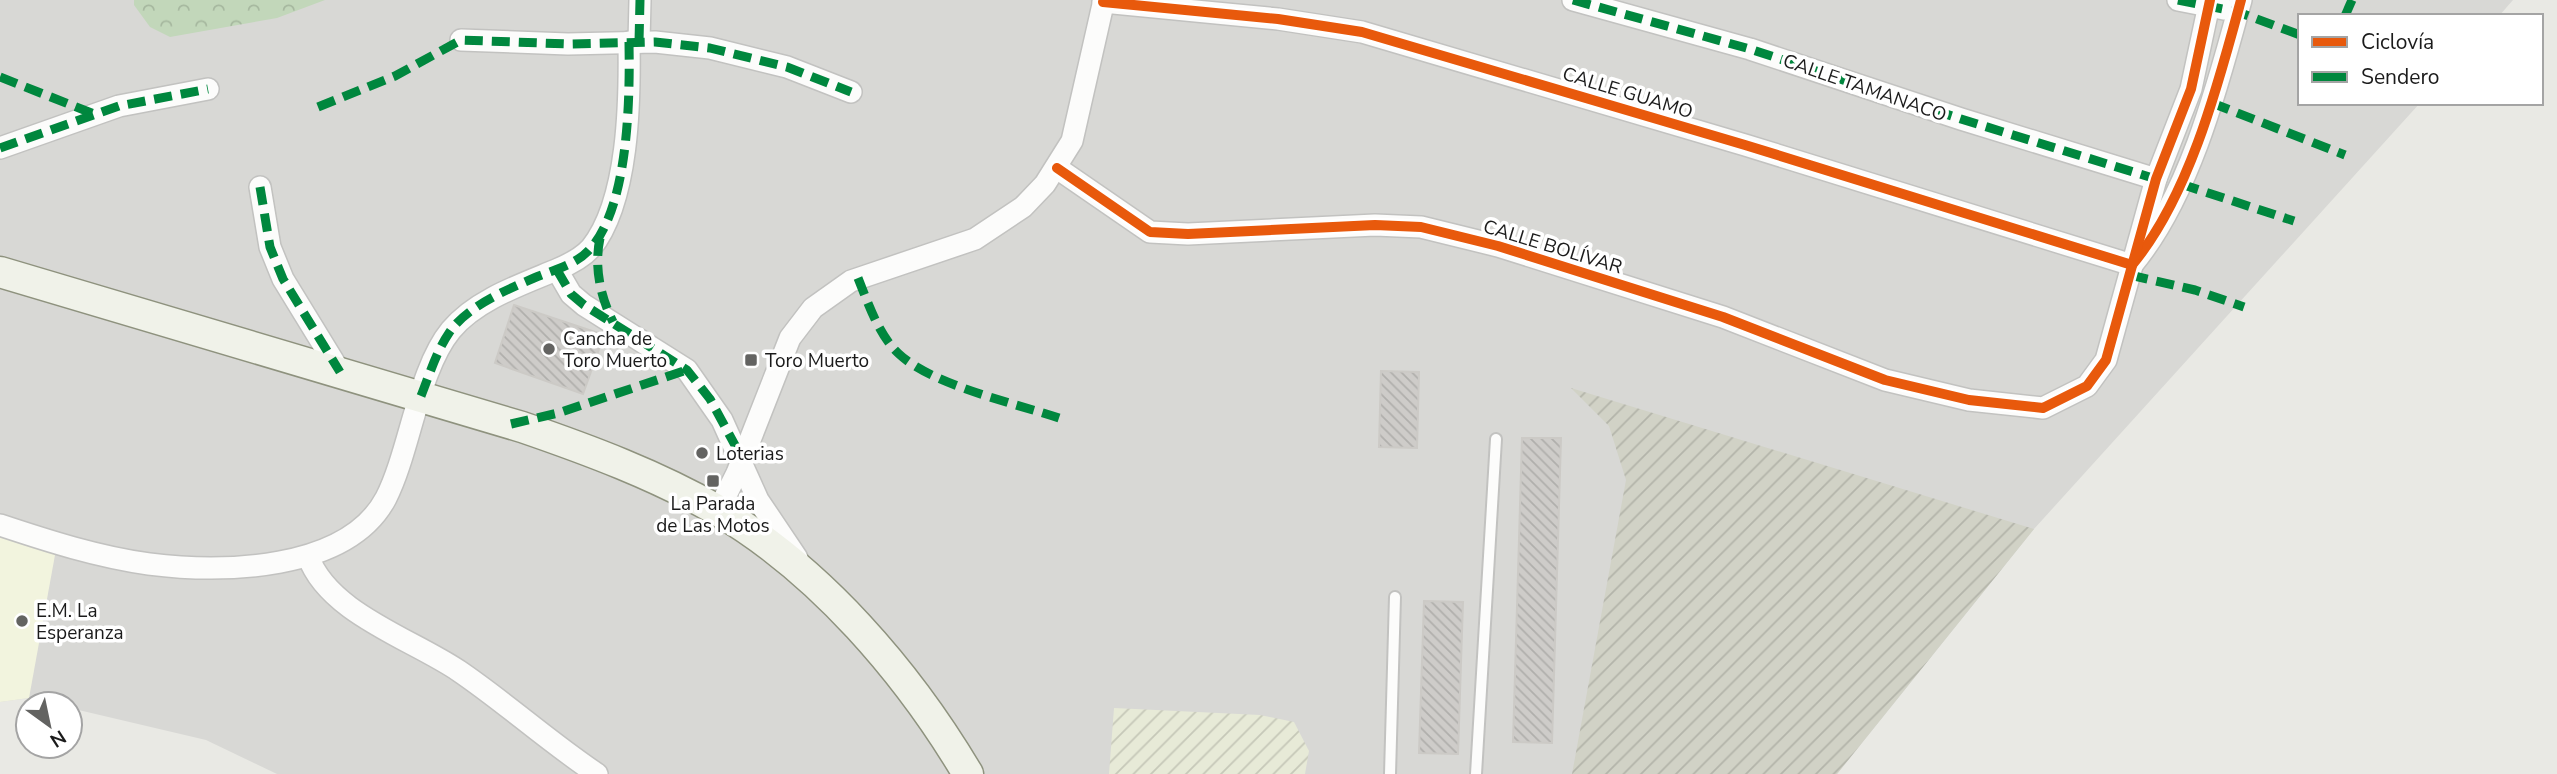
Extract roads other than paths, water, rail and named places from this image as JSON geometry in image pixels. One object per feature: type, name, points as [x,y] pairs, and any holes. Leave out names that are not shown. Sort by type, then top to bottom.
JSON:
[{"type":"street","points":[[0,525],[57,544],[147,564],[222,567],[267,564],[308,556],[352,535],[384,501],[396,476],[421,397],[450,332],[461,320],[497,296],[557,270],[590,249],[611,208],[626,141],[640,0]]},
{"type":"street","name":"CALLE TAMANACO","points":[[1573,0],[1750,48],[1961,119],[2156,179]]},
{"type":"street","points":[[2132,265],[2167,217],[2212,103],[2239,6],[2178,0]]},
{"type":"street","points":[[718,511],[743,460],[790,338],[813,308],[851,281],[975,239],[1023,207],[1057,168],[1072,141],[1104,1]]},
{"type":"street","name":"CALLE GUAMO","points":[[1104,1],[1278,19],[1362,32],[1705,133],[2132,265]]},
{"type":"street","points":[[2132,265],[2156,179],[2191,89],[2210,3]]},
{"type":"street","points":[[461,40],[568,44],[634,42],[710,48],[747,55],[851,92]]},
{"type":"street","points":[[0,148],[120,106],[208,89]]},
{"type":"street","points":[[2170,143],[2193,149]]},
{"type":"street","name":"CALLE BOLÍVAR","points":[[1057,168],[1136,225],[1160,235],[1375,225],[1421,227],[1498,246],[1723,317],[1885,380],[1969,400],[2043,408],[2073,396],[2099,374],[2118,324],[2132,265]]},
{"type":"street","points":[[260,187],[270,247],[282,279],[340,372]]},
{"type":"street","points":[[557,270],[570,294],[584,305],[687,370],[716,410],[743,460],[747,478],[774,526],[836,606],[913,691],[968,774]]},
{"type":"street","points":[[0,272],[340,372],[583,448],[718,511],[791,564],[836,606]]},
{"type":"street","points":[[308,556],[321,582],[340,600],[459,671],[597,774]]},
{"type":"lane","points":[[1476,774],[1496,439]]},
{"type":"lane","points":[[1390,774],[1395,597]]},
{"type":"place","name":"Cancha de Toro Muerto","points":[[549,349]]},
{"type":"place","name":"Toro Muerto","points":[[751,360]]},
{"type":"place","name":"Loterias","points":[[702,453]]},
{"type":"place","name":"La Parada de Las Motos","points":[[713,481]]},
{"type":"place","name":"E.M. La Esperanza","points":[[22,621]]}]
